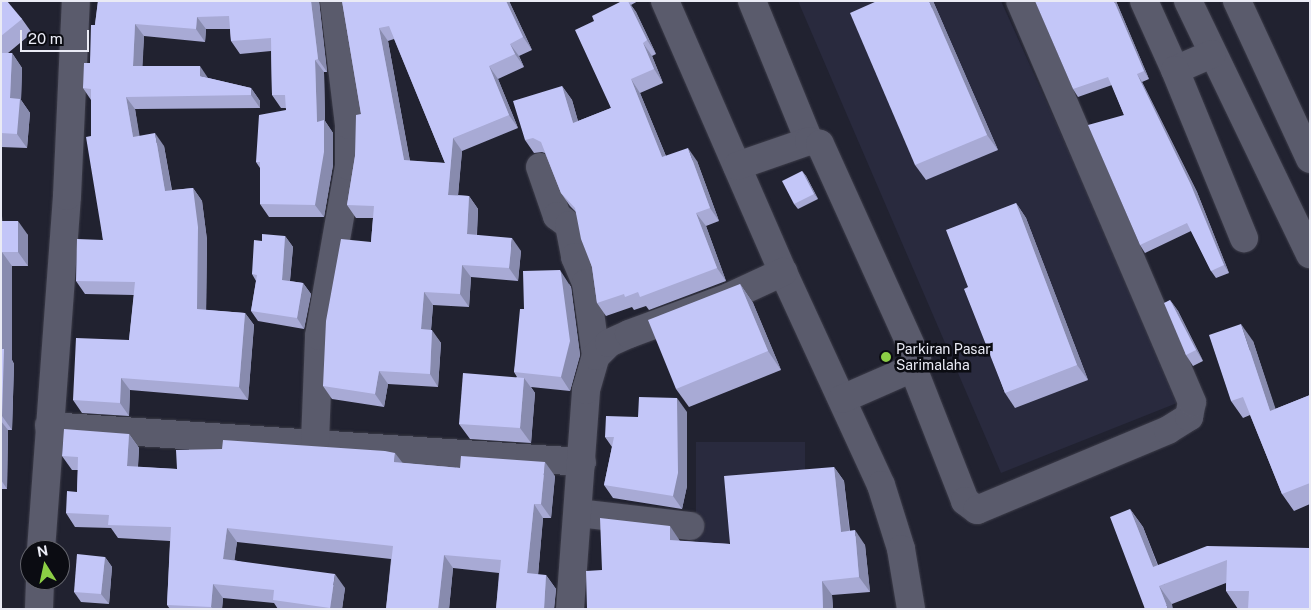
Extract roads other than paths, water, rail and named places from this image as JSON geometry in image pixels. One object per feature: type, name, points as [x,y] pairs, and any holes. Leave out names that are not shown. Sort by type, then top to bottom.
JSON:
[{"type":"street","points":[[42,540],[66,215],[76,1]]},
{"type":"street","points":[[315,442],[319,336],[349,166],[349,126],[334,1]]},
{"type":"street","points":[[665,1],[783,272],[881,485],[901,549],[911,609]]},
{"type":"street","points":[[752,1],[809,141]]},
{"type":"street","points":[[913,368],[965,502],[977,510],[1168,430],[1189,416],[1192,402],[1020,1]]},
{"type":"street","points":[[1144,1],[1175,70],[1244,238]]},
{"type":"street","points":[[1188,1],[1310,254]]},
{"type":"street","points":[[1237,1],[1310,159]]},
{"type":"street","points":[[1175,70],[1212,54]]},
{"type":"street","points":[[736,166],[809,141],[820,144],[917,359],[913,368],[842,399]]},
{"type":"street","points":[[540,166],[557,216],[569,225],[575,257],[586,283],[596,356],[586,390],[570,609]]},
{"type":"street","points":[[596,356],[609,343],[629,334],[729,297],[783,272]]},
{"type":"street","points":[[49,426],[315,442],[582,462]]},
{"type":"street","points":[[578,513],[690,526]]},
{"type":"street","points":[[39,609],[40,590]]},
{"type":"place","name":"Parkiran Pasar Sarimalaha","points":[[886,357]]}]
